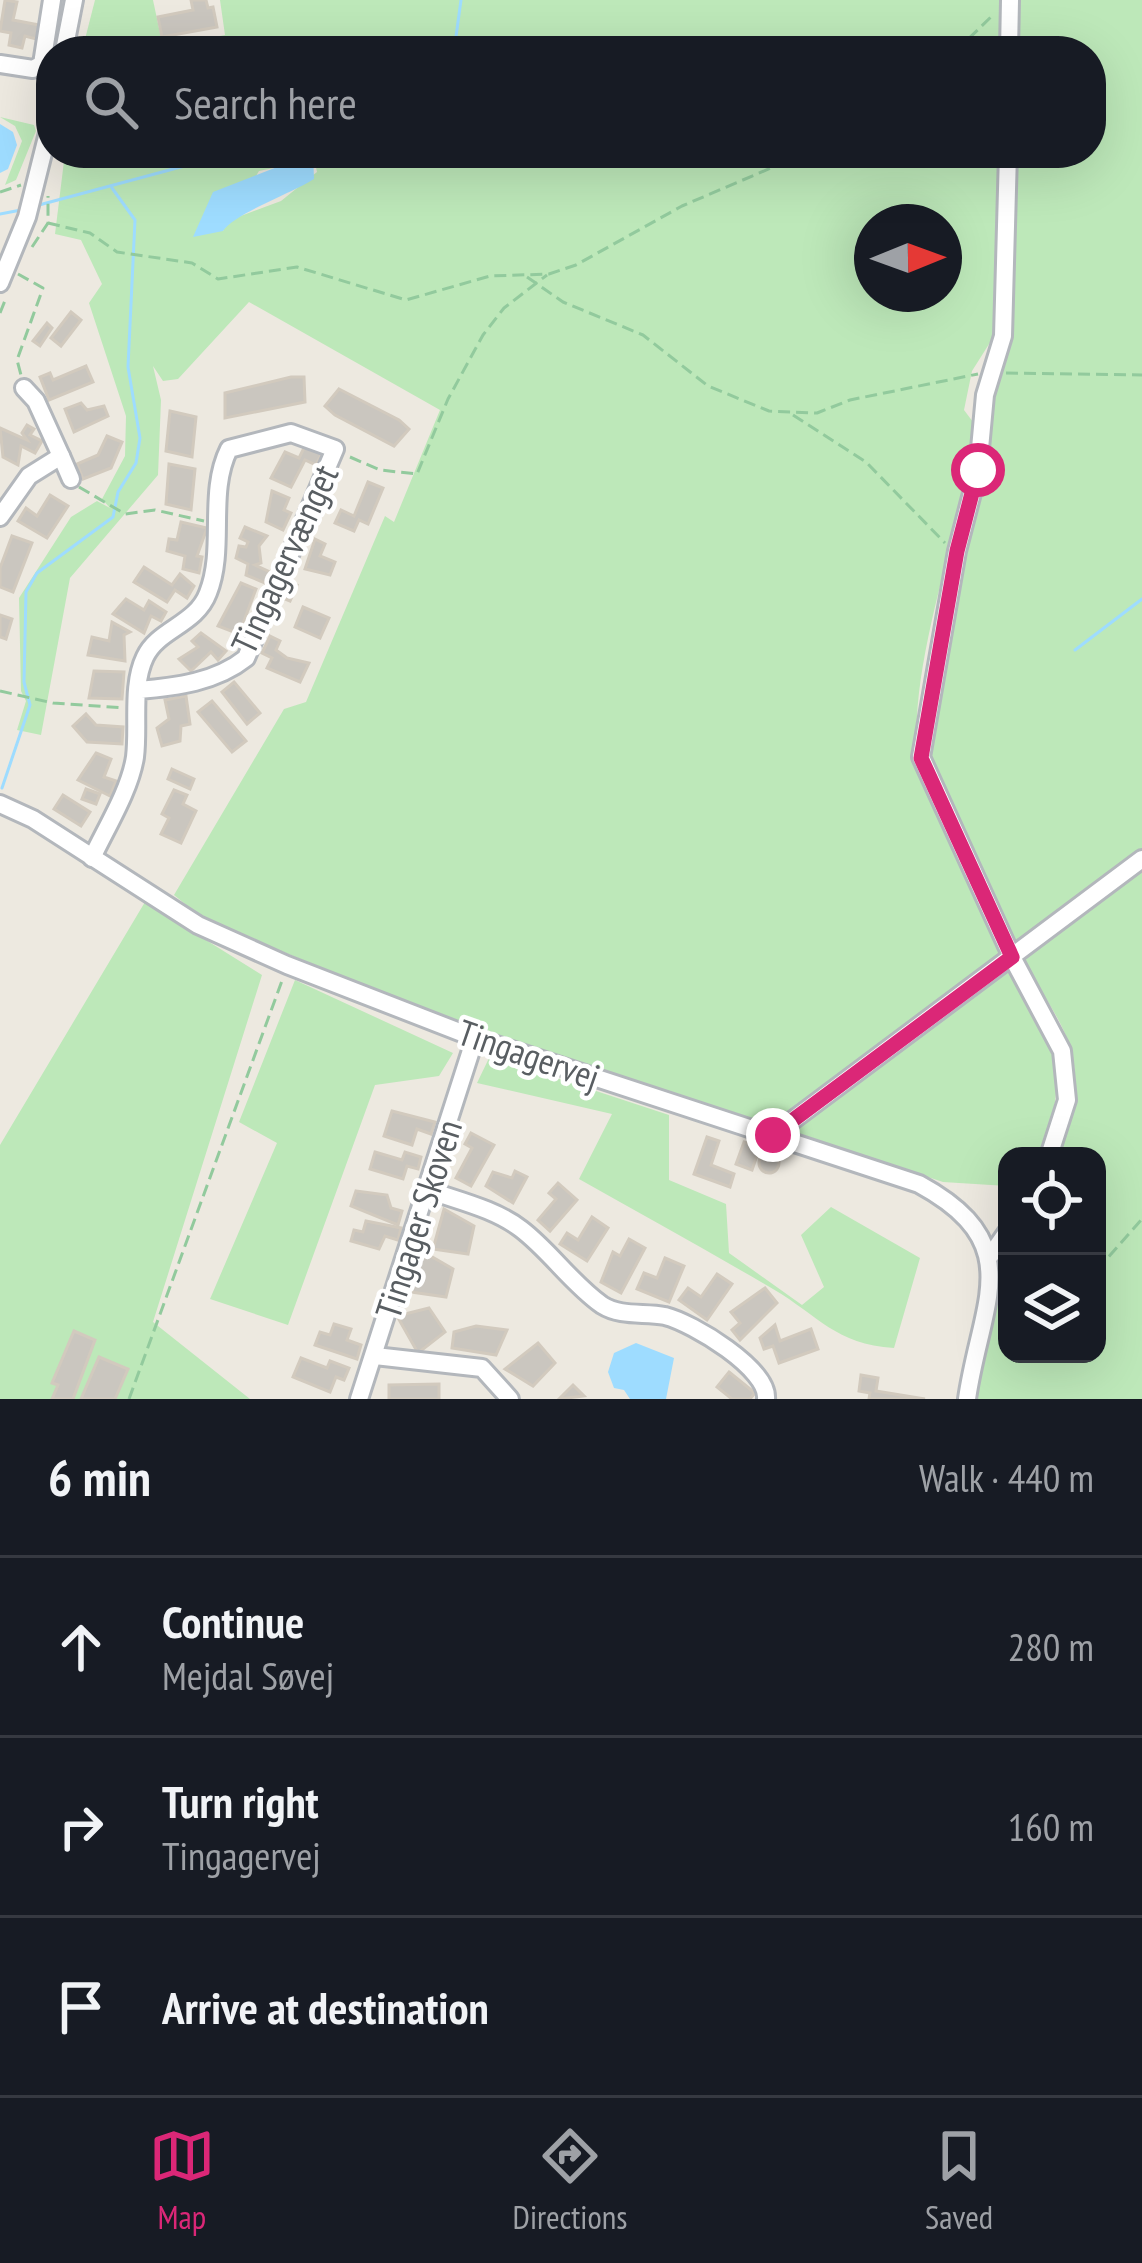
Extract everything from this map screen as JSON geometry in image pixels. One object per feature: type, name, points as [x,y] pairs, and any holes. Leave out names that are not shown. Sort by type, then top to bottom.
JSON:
[{"type":"street","points":[[46,36],[52,0]]},
{"type":"street","points":[[67,36],[74,0]]},
{"type":"street","points":[[1003,6],[1007,36]]},
{"type":"street","points":[[0,64],[36,68]]},
{"type":"street","points":[[8,278],[44,168]]},
{"type":"street","points":[[1008,168],[1008,301],[921,758],[1012,957],[1053,1028],[1067,1078],[1061,1125],[1052,1147]]},
{"type":"street","points":[[24,388],[36,401],[70,479]]},
{"type":"street","name":"Tingagervænget","points":[[92,858],[135,762],[138,699],[150,647],[194,617],[208,596],[221,465],[229,449],[291,433],[335,449],[245,658],[230,670],[138,699]]},
{"type":"street","points":[[0,517],[29,476],[61,456]]},
{"type":"street","name":"Tingagervej","points":[[0,804],[33,818],[198,925],[287,965],[475,1038],[932,1192],[963,1213],[991,1256]]},
{"type":"street","points":[[773,1135],[1142,859]]},
{"type":"street","name":"Tingager Skoven","points":[[359,1399],[475,1038]]},
{"type":"street","points":[[428,1190],[520,1228],[601,1304],[618,1312],[666,1316],[692,1328],[757,1372],[767,1387],[766,1399]]},
{"type":"street","points":[[968,1399],[989,1304],[991,1256],[998,1246]]},
{"type":"street","points":[[375,1356],[482,1368],[510,1399]]},
{"type":"path","points":[[972,36],[1003,6]]},
{"type":"path","points":[[48,223],[90,233],[117,252],[192,263],[230,280],[297,267],[406,301],[490,276],[549,274],[577,265],[682,206],[771,168]]},
{"type":"path","points":[[0,192],[42,186],[48,214]]},
{"type":"path","points":[[335,449],[380,470],[417,475],[448,399],[483,335],[504,308],[549,274]]},
{"type":"path","points":[[525,276],[643,335],[708,386],[758,408],[791,414],[992,372],[1142,375]]},
{"type":"path","points":[[8,278],[43,288],[17,360],[24,388]]},
{"type":"path","points":[[791,414],[866,462],[938,539],[957,551]]},
{"type":"path","points":[[70,479],[125,514],[155,510],[218,524]]},
{"type":"path","points":[[0,691],[48,702],[138,699]]},
{"type":"path","points":[[130,1399],[287,965]]},
{"type":"path","points":[[1106,1260],[1142,1219]]},
{"type":"green space","points":[[95,0],[153,0],[161,36],[86,36]]},
{"type":"green space","points":[[220,0],[1004,0],[1004,36],[220,36],[225,35]]},
{"type":"green space","points":[[1016,0],[1142,0],[1142,1399],[976,1399],[998,1294],[998,1363],[1106,1363],[1106,1147],[1062,1147],[1074,1096],[1073,1057],[1060,1022],[1011,943],[960,843],[938,789],[927,738],[973,524],[988,401],[1008,336],[1014,168],[1106,168],[1106,36],[1016,36]]},
{"type":"green space","points":[[0,117],[34,125],[36,131],[16,180],[5,185],[22,141],[15,126]]},
{"type":"green space","points":[[63,168],[274,168],[259,171],[223,231],[230,220],[281,201],[316,168],[1002,168],[996,333],[972,371],[964,410],[976,426],[924,659],[917,750],[924,789],[1021,976],[1051,1049],[1056,1096],[1042,1147],[998,1147],[998,1185],[943,1182],[416,1008],[201,917],[174,895],[284,709],[306,702],[385,516],[394,522],[440,410],[249,302],[178,379],[163,381],[153,366],[161,400],[158,475],[70,578],[41,735],[17,730],[26,701],[21,691],[19,598],[71,517],[97,501],[110,508],[102,499],[125,456],[126,416],[89,303],[102,284],[81,240],[55,234]]},
{"type":"green space","points":[[145,902],[262,975],[153,1322],[250,1399],[0,1399],[0,1145]]},
{"type":"green space","points":[[295,980],[453,1053],[439,1076],[375,1085],[288,1325],[210,1299],[277,1143],[239,1122]]},
{"type":"green space","points":[[490,1056],[669,1115],[669,1180],[726,1204],[729,1253],[802,1305],[824,1287],[801,1235],[831,1207],[920,1258],[894,1348],[842,1335],[773,1289],[579,1179],[612,1114],[477,1083]]},
{"type":"water","points":[[0,124],[13,132],[17,145],[8,169],[0,173]]},
{"type":"water","points":[[275,168],[314,168],[314,179],[223,231],[193,237],[213,192]]},
{"type":"water","points":[[636,1343],[674,1358],[666,1399],[630,1399],[624,1390],[614,1388],[608,1372],[614,1353]]},
{"type":"building","points":[[5,0],[17,2],[13,20],[39,25],[36,39],[25,36],[22,48],[9,45],[11,33],[0,31]]},
{"type":"building","points":[[191,0],[206,0],[208,8],[213,7],[217,27],[162,36],[158,17],[193,10]]},
{"type":"building","points":[[71,312],[81,320],[61,346],[51,338]]},
{"type":"building","points":[[47,323],[52,328],[40,346],[33,341]]},
{"type":"building","points":[[86,366],[93,382],[49,400],[40,377],[50,373],[53,380]]},
{"type":"building","points":[[304,377],[305,402],[225,418],[225,393]]},
{"type":"building","points":[[339,389],[409,429],[394,446],[335,415],[325,406]]},
{"type":"building","points":[[81,403],[87,410],[104,406],[108,416],[74,432],[65,409]]},
{"type":"building","points":[[170,411],[196,417],[192,457],[166,451]]},
{"type":"building","points":[[27,425],[34,429],[30,435],[42,441],[35,453],[21,446],[18,465],[3,457],[0,428],[27,440],[22,433]]},
{"type":"building","points":[[107,436],[122,442],[111,468],[83,479],[77,464],[98,455]]},
{"type":"building","points":[[305,446],[322,453],[316,465],[305,460],[291,487],[271,478],[285,452],[299,458]]},
{"type":"building","points":[[169,464],[195,469],[191,510],[166,504]]},
{"type":"building","points":[[368,482],[383,488],[368,524],[359,520],[354,531],[335,523],[341,510],[354,516]]},
{"type":"building","points":[[272,491],[289,498],[284,510],[291,513],[283,530],[266,522]]},
{"type":"building","points":[[50,495],[68,506],[47,538],[18,521],[26,508],[37,516]]},
{"type":"building","points":[[181,522],[207,528],[197,556],[202,557],[199,573],[183,569],[185,556],[167,551],[169,539],[177,540]]},
{"type":"building","points":[[245,527],[267,536],[259,546],[261,563],[255,565],[270,572],[265,583],[246,575],[248,564],[236,558],[239,546],[246,547],[248,542],[240,538]]},
{"type":"building","points":[[12,536],[32,543],[13,592],[0,587],[0,568]]},
{"type":"building","points":[[315,539],[325,544],[320,556],[335,562],[330,575],[305,569]]},
{"type":"building","points":[[144,567],[172,585],[180,574],[194,586],[187,598],[175,590],[167,602],[134,582]]},
{"type":"building","points":[[287,581],[297,585],[290,601],[280,597]]},
{"type":"building","points":[[241,583],[256,589],[239,634],[218,626]]},
{"type":"building","points":[[126,599],[144,610],[149,601],[166,612],[161,621],[151,616],[144,633],[113,614]]},
{"type":"building","points":[[303,607],[329,618],[320,638],[295,627]]},
{"type":"building","points":[[0,615],[12,619],[6,639],[0,637]]},
{"type":"building","points":[[112,622],[130,632],[124,635],[125,661],[88,655],[92,637],[109,641]]},
{"type":"building","points":[[201,633],[226,651],[218,660],[211,652],[191,671],[179,659],[198,647],[192,641]]},
{"type":"building","points":[[270,636],[280,641],[276,650],[287,658],[309,663],[300,682],[267,668],[272,658],[262,653]]},
{"type":"building","points":[[94,671],[124,672],[122,699],[89,698]]},
{"type":"building","points":[[234,682],[260,713],[247,724],[222,692]]},
{"type":"building","points":[[186,696],[190,724],[181,726],[180,741],[162,746],[157,728],[169,719],[165,700]]},
{"type":"building","points":[[212,701],[246,741],[232,752],[198,712]]},
{"type":"building","points":[[86,714],[96,725],[123,727],[122,744],[87,742],[73,726]]},
{"type":"building","points":[[96,753],[111,759],[104,777],[116,781],[110,796],[78,780]]},
{"type":"building","points":[[172,769],[194,779],[190,789],[168,779]]},
{"type":"building","points":[[86,789],[100,794],[96,804],[82,799]]},
{"type":"building","points":[[174,790],[187,795],[183,804],[196,811],[181,843],[161,834],[169,818],[162,814]]},
{"type":"building","points":[[63,795],[90,812],[81,826],[54,809]]},
{"type":"building","points":[[392,1111],[435,1122],[431,1134],[417,1129],[412,1145],[384,1136]]},
{"type":"building","points":[[471,1133],[494,1145],[471,1186],[456,1178],[472,1148],[465,1144]]},
{"type":"building","points":[[707,1137],[719,1141],[711,1165],[734,1174],[730,1187],[694,1174]]},
{"type":"building","points":[[744,1142],[760,1147],[752,1170],[736,1164]]},
{"type":"building","points":[[375,1152],[402,1160],[405,1152],[421,1157],[418,1169],[407,1166],[403,1179],[370,1169]]},
{"type":"building","points":[[769,1153],[779,1163],[769,1173],[759,1163]]},
{"type":"building","points":[[515,1171],[527,1177],[513,1203],[486,1186],[493,1172],[512,1178]]},
{"type":"building","points":[[558,1183],[577,1200],[550,1231],[538,1220],[556,1199],[549,1193]]},
{"type":"building","points":[[356,1191],[387,1195],[391,1208],[402,1211],[398,1225],[351,1206]]},
{"type":"building","points":[[444,1209],[474,1226],[468,1254],[433,1249]]},
{"type":"building","points":[[592,1217],[608,1228],[587,1261],[560,1244],[567,1233],[578,1240]]},
{"type":"building","points":[[366,1221],[401,1228],[398,1240],[385,1236],[379,1249],[351,1241],[354,1230],[363,1232]]},
{"type":"building","points":[[629,1239],[645,1248],[621,1293],[601,1282],[613,1252],[620,1256]]},
{"type":"building","points":[[422,1251],[453,1269],[446,1297],[411,1292]]},
{"type":"building","points":[[665,1258],[684,1266],[669,1302],[637,1289],[644,1273],[657,1278]]},
{"type":"building","points":[[717,1274],[732,1284],[707,1320],[679,1300],[688,1288],[701,1297]]},
{"type":"building","points":[[765,1288],[777,1303],[740,1340],[732,1330],[740,1323],[731,1312]]},
{"type":"building","points":[[429,1308],[445,1332],[418,1353],[397,1316]]},
{"type":"building","points":[[334,1324],[351,1329],[347,1340],[361,1345],[357,1359],[315,1345],[320,1332],[330,1335]]},
{"type":"building","points":[[775,1325],[780,1341],[811,1329],[818,1349],[779,1363],[773,1346],[764,1349],[760,1338]]},
{"type":"building","points":[[476,1326],[507,1330],[496,1355],[452,1348],[454,1332]]},
{"type":"building","points":[[74,1331],[95,1340],[73,1399],[52,1399],[58,1385],[52,1383]]},
{"type":"building","points":[[538,1343],[555,1363],[533,1386],[505,1369]]},
{"type":"building","points":[[99,1357],[128,1369],[115,1399],[81,1399]]},
{"type":"building","points":[[301,1358],[327,1368],[330,1361],[349,1368],[344,1380],[336,1377],[330,1392],[293,1377]]},
{"type":"building","points":[[729,1372],[755,1393],[750,1399],[732,1399],[717,1387]]},
{"type":"building","points":[[861,1375],[878,1378],[876,1391],[925,1399],[869,1399],[870,1393],[859,1391]]},
{"type":"building","points":[[439,1384],[439,1399],[389,1399],[389,1385]]},
{"type":"building","points":[[573,1385],[584,1396],[559,1399]]},
{"type":"waterway","points":[[456,36],[461,0]]},
{"type":"waterway","points":[[39,205],[177,168]]},
{"type":"waterway","points":[[2,788],[30,705],[24,682],[26,592],[37,573],[113,517],[118,492],[136,463],[140,438],[128,367],[135,220],[112,188]]},
{"type":"waterway","points":[[0,214],[21,210]]},
{"type":"waterway","points":[[1075,650],[1142,599]]},
{"type":"route","points":[[773,1135],[1012,957],[930,788],[921,758],[957,551],[978,470]]}]
